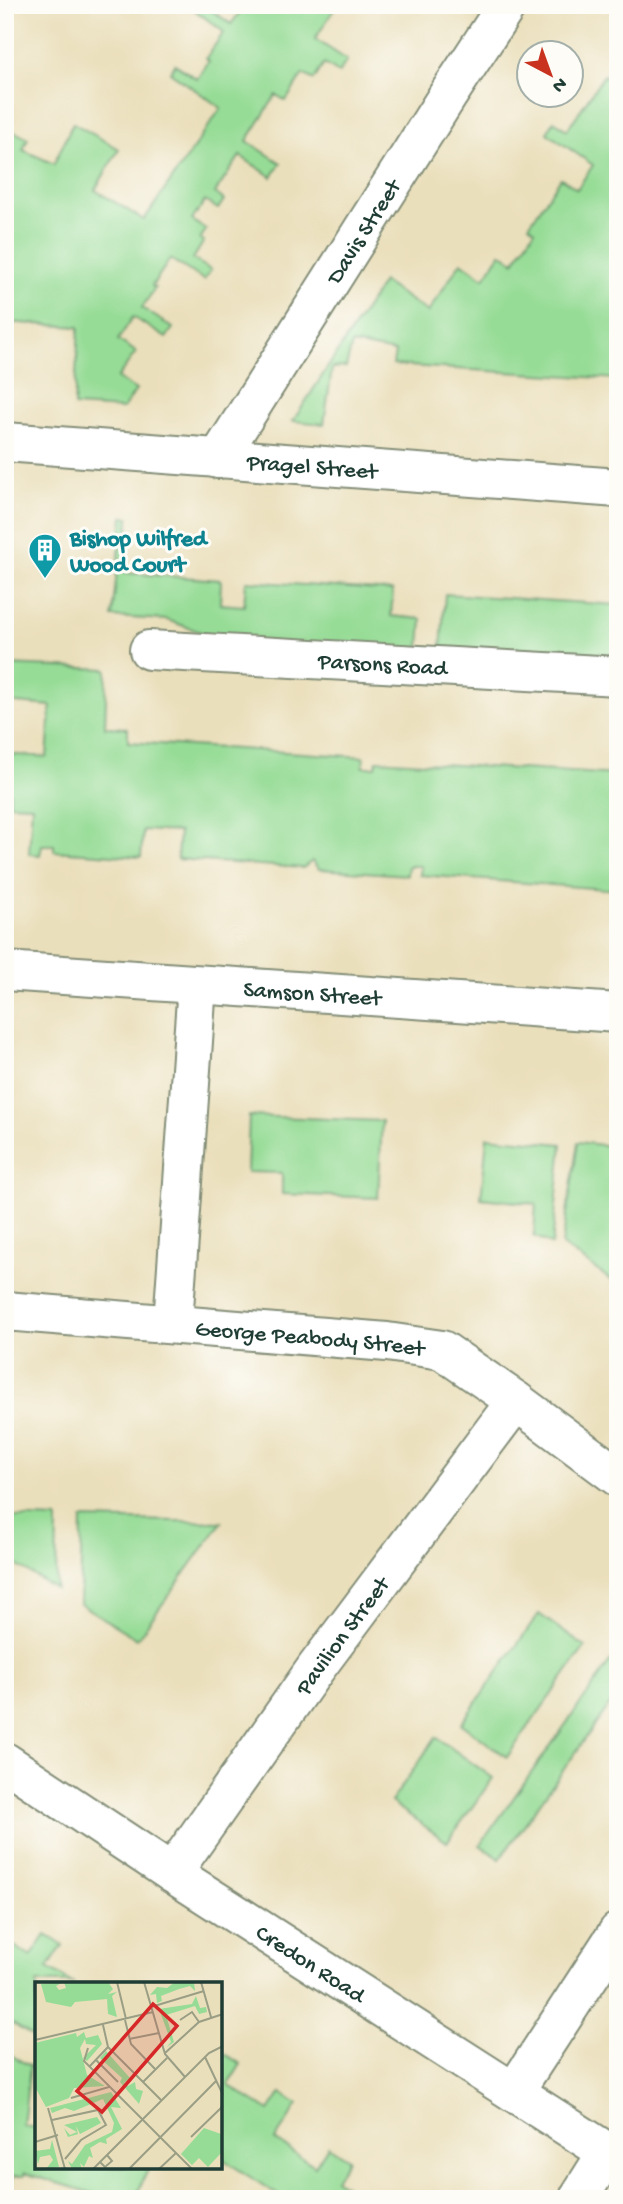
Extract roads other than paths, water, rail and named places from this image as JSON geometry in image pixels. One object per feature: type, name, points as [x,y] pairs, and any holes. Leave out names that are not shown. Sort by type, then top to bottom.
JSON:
[{"type":"street","name":"Davis Street","points":[[218,459],[507,5]]},
{"type":"street","name":"Pragel Street","points":[[5,442],[618,488]]},
{"type":"street","name":"Parsons Road","points":[[149,650],[618,676]]},
{"type":"street","name":"Samson Street","points":[[5,971],[618,1013]]},
{"type":"street","points":[[173,1323],[197,985]]},
{"type":"street","name":"George Peabody Street","points":[[5,1311],[387,1342],[442,1350],[618,1477]]},
{"type":"street","name":"Pavilion Street","points":[[172,1873],[316,1668],[516,1401]]},
{"type":"street","name":"Credon Road","points":[[5,1762],[172,1873],[612,2156]]},
{"type":"street","points":[[514,2092],[618,1933]]},
{"type":"street","points":[[578,2199],[612,2156]]},
{"type":"place","name":"Bishop Wilfred Wood Court","points":[[45,580]]}]
